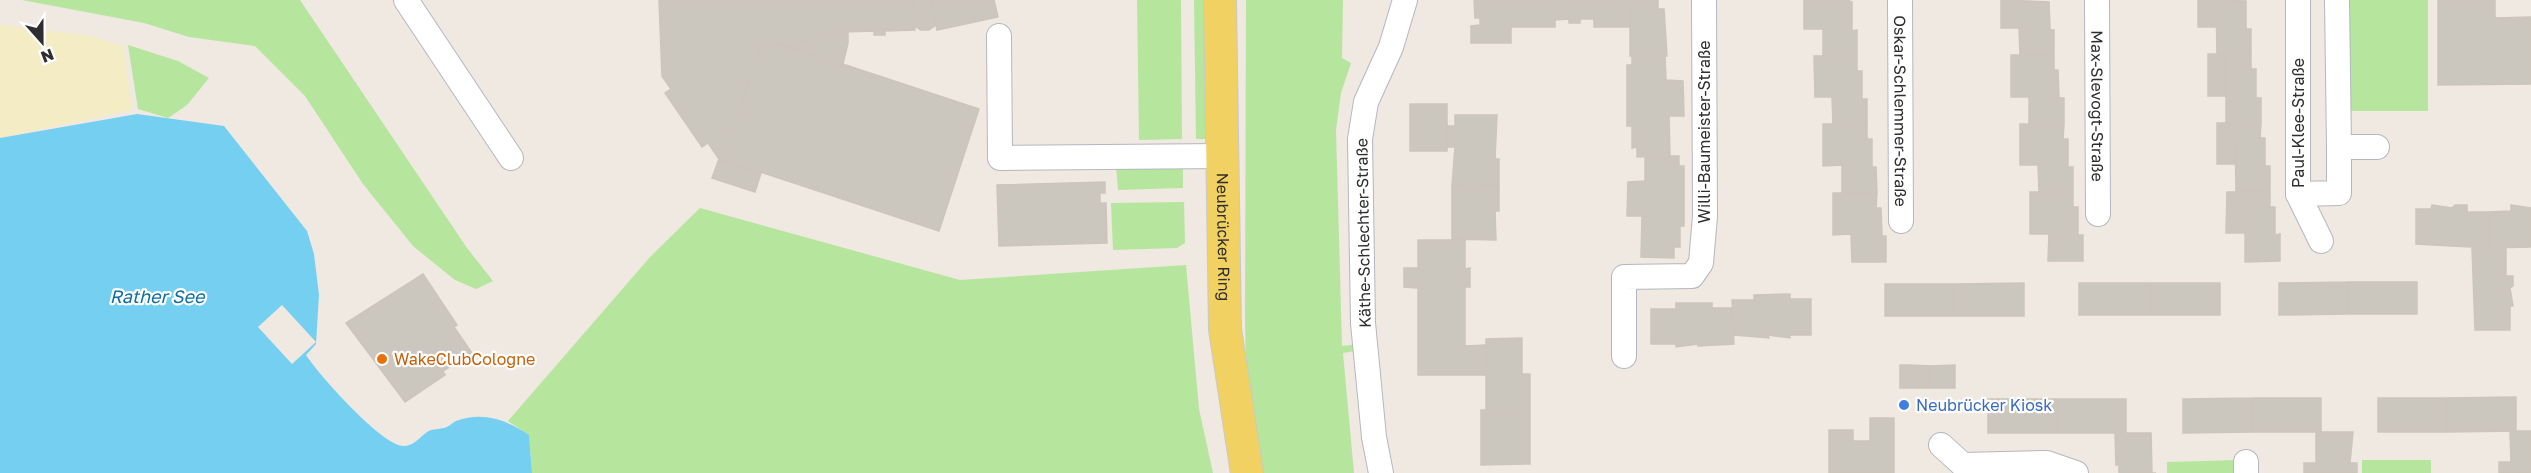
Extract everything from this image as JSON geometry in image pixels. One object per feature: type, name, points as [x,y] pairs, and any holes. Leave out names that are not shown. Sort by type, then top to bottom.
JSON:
[{"type":"main road","name":"Neubrücker Ring","points":[[1220,0],[1225,329],[1247,473]]},
{"type":"street","points":[[406,0],[511,159]]},
{"type":"street","name":"Käthe-Schlechter-Straße","points":[[1381,473],[1374,437],[1363,323],[1360,139],[1366,102],[1391,47],[1404,0]]},
{"type":"street","name":"Willi-Baumeister-Straße","points":[[1624,356],[1624,277],[1692,276],[1701,263],[1705,216],[1704,0]]},
{"type":"street","name":"Oskar-Schlemmer-Straße","points":[[1900,0],[1901,221]]},
{"type":"street","name":"Max-Slevogt-Straße","points":[[2097,0],[2098,214]]},
{"type":"street","name":"Paul-Klee-Straße","points":[[2298,0],[2298,194],[2321,241]]},
{"type":"street","points":[[2298,194],[2339,193],[2337,0]]},
{"type":"street","points":[[999,36],[1000,158],[1223,156]]},
{"type":"street","points":[[2339,147],[2377,147]]},
{"type":"street","points":[[1941,445],[1963,465],[2047,463],[2076,473]]},
{"type":"green space","points":[[22,0],[300,0],[467,248],[493,281],[476,289],[455,280],[413,246],[363,184],[305,96],[255,46],[189,37],[144,23]]},
{"type":"green space","points":[[1137,0],[1181,0],[1182,139],[1139,140]]},
{"type":"green space","points":[[1194,0],[1206,0],[1206,139],[1196,139]]},
{"type":"green space","points":[[1246,0],[1343,0],[1342,58],[1351,63],[1341,93],[1336,130],[1342,346],[1361,344],[1361,350],[1343,353],[1354,473],[1258,473],[1246,376]]},
{"type":"green space","points":[[2347,0],[2428,0],[2428,111],[2348,111]]},
{"type":"green space","points":[[128,45],[178,61],[209,78],[187,105],[168,118],[138,109]]},
{"type":"green space","points":[[1183,164],[1183,188],[1118,190],[1116,165]]},
{"type":"green space","points":[[1184,202],[1185,243],[1177,248],[1113,250],[1111,203]]},
{"type":"green space","points":[[700,208],[960,280],[1186,265],[1199,409],[1213,473],[532,473],[529,435],[508,421],[651,256]]},
{"type":"green space","points":[[2237,460],[2237,473],[2167,473],[2167,462]]},
{"type":"green space","points":[[2362,460],[2431,460],[2431,473],[2362,473]]},
{"type":"sand","points":[[0,25],[86,35],[124,46],[132,110],[0,138]]},
{"type":"water","name":"Rather See","points":[[137,114],[224,126],[307,231],[314,254],[319,295],[316,344],[306,355],[323,377],[367,423],[394,443],[404,446],[412,444],[431,430],[446,427],[466,418],[485,417],[503,421],[529,435],[532,473],[0,473],[0,138]]},
{"type":"pier","points":[[282,305],[316,342],[292,364],[258,327]]},
{"type":"building","points":[[659,0],[914,0],[915,30],[885,31],[885,35],[874,35],[874,31],[845,32],[845,28],[837,28],[837,39],[801,41],[798,50],[764,38],[724,160],[719,159],[708,143],[702,147],[665,93],[671,89],[662,76]]},
{"type":"building","points":[[914,0],[931,0],[936,25],[929,30],[921,30],[915,26]]},
{"type":"building","points":[[931,0],[994,0],[998,17],[937,30]]},
{"type":"building","points":[[1474,0],[1552,0],[1552,27],[1511,27],[1511,43],[1471,43],[1471,26],[1480,25],[1480,18],[1475,18]]},
{"type":"building","points":[[1552,0],[1630,0],[1630,27],[1594,27],[1594,19],[1580,19],[1580,23],[1569,23],[1569,19],[1555,20],[1555,27],[1552,27]]},
{"type":"building","points":[[1630,0],[1658,0],[1658,9],[1664,9],[1667,56],[1630,56]]},
{"type":"building","points":[[1804,0],[1852,2],[1852,31],[1857,30],[1857,56],[1823,56],[1823,29],[1804,29]]},
{"type":"building","points":[[2001,0],[2049,2],[2050,30],[2054,30],[2054,55],[2020,55],[2019,28],[2001,28]]},
{"type":"building","points":[[2198,0],[2216,0],[2216,27],[2198,27]]},
{"type":"building","points":[[2216,0],[2246,1],[2246,29],[2251,29],[2251,54],[2217,54]]},
{"type":"building","points":[[2438,0],[2495,0],[2495,18],[2531,17],[2531,84],[2438,85]]},
{"type":"building","points":[[837,28],[845,28],[845,32],[848,32],[843,64],[798,50],[801,41],[837,39]]},
{"type":"building","points":[[764,38],[979,109],[939,231],[724,160]]},
{"type":"building","points":[[2208,54],[2226,54],[2226,96],[2208,96]]},
{"type":"building","points":[[2226,54],[2251,54],[2251,69],[2256,69],[2256,98],[2261,98],[2261,123],[2226,123]]},
{"type":"building","points":[[2011,55],[2054,55],[2054,70],[2058,70],[2059,98],[2064,98],[2064,124],[2029,124],[2029,97],[2011,97]]},
{"type":"building","points":[[1632,56],[1665,56],[1666,80],[1683,81],[1684,116],[1669,116],[1670,156],[1637,157],[1637,147],[1632,148],[1632,126],[1627,126],[1627,65],[1632,65]]},
{"type":"building","points":[[1814,56],[1857,56],[1857,71],[1862,71],[1862,99],[1867,99],[1867,124],[1833,124],[1832,97],[1815,97]]},
{"type":"building","points":[[1410,104],[1447,104],[1447,151],[1410,151]]},
{"type":"building","points":[[1455,115],[1497,115],[1495,159],[1499,159],[1499,185],[1452,186],[1455,147],[1447,147],[1447,126],[1455,126]]},
{"type":"building","points":[[2217,123],[2235,123],[2235,164],[2217,164]]},
{"type":"building","points":[[2235,123],[2261,123],[2260,138],[2265,138],[2265,166],[2270,166],[2270,191],[2236,191]]},
{"type":"building","points":[[1823,124],[1867,124],[1867,139],[1872,139],[1872,167],[1876,167],[1877,193],[1842,193],[1842,165],[1823,166]]},
{"type":"building","points":[[2020,124],[2064,124],[2063,139],[2068,139],[2068,167],[2073,167],[2073,192],[2039,192],[2038,165],[2020,165]]},
{"type":"building","points":[[1645,156],[1679,156],[1679,166],[1684,166],[1684,226],[1680,226],[1680,247],[1674,247],[1674,258],[1641,257],[1642,216],[1627,216],[1628,182],[1645,181]]},
{"type":"building","points":[[719,159],[761,173],[755,192],[712,178]]},
{"type":"building","points":[[1105,182],[1105,193],[1100,193],[1100,203],[1106,203],[1107,243],[999,246],[997,185]]},
{"type":"building","points":[[1499,185],[1499,211],[1495,211],[1496,240],[1452,239],[1452,186]]},
{"type":"building","points":[[2270,191],[2270,207],[2275,207],[2275,235],[2280,234],[2280,261],[2245,262],[2245,192]]},
{"type":"building","points":[[2030,192],[2073,192],[2073,207],[2078,207],[2078,235],[2083,235],[2083,261],[2048,261],[2049,234],[2030,234]]},
{"type":"building","points":[[2227,192],[2245,192],[2245,233],[2226,233]]},
{"type":"building","points":[[1833,193],[1877,193],[1876,208],[1881,208],[1882,236],[1886,236],[1886,262],[1852,262],[1851,234],[1833,235]]},
{"type":"building","points":[[2432,205],[2452,208],[2455,205],[2467,205],[2467,212],[2489,212],[2489,248],[2416,244],[2416,209],[2431,209]]},
{"type":"building","points":[[2511,205],[2531,208],[2531,247],[2489,248],[2489,212],[2511,211]]},
{"type":"building","points":[[1418,240],[1465,240],[1465,269],[1470,268],[1470,287],[1465,287],[1465,346],[1486,345],[1486,375],[1418,375],[1418,288],[1404,287],[1404,268],[1418,268]]},
{"type":"building","points":[[2472,248],[2506,248],[2506,276],[2513,276],[2513,286],[2510,288],[2513,306],[2510,306],[2510,330],[2475,330]]},
{"type":"building","points":[[423,274],[457,325],[454,327],[472,353],[443,371],[445,375],[405,402],[346,323]]},
{"type":"building","points":[[2347,282],[2348,314],[2279,315],[2279,283]]},
{"type":"building","points":[[2347,282],[2417,282],[2417,314],[2348,314]]},
{"type":"building","points":[[2024,283],[2024,316],[1954,316],[1954,284]]},
{"type":"building","points":[[2079,283],[2151,283],[2151,315],[2079,315]]},
{"type":"building","points":[[2151,283],[2220,283],[2220,315],[2151,315]]},
{"type":"building","points":[[1885,284],[1954,284],[1954,316],[1885,316]]},
{"type":"building","points":[[1790,294],[1790,299],[1811,299],[1811,335],[1790,335],[1790,338],[1768,335],[1769,338],[1734,335],[1732,300],[1754,300],[1754,295]]},
{"type":"building","points":[[1676,303],[1712,303],[1712,308],[1732,308],[1734,344],[1698,346],[1698,344],[1676,347],[1676,344],[1651,344],[1651,309],[1676,309]]},
{"type":"building","points":[[1522,338],[1522,374],[1530,374],[1530,410],[1486,410],[1486,339]]},
{"type":"building","points":[[1900,365],[1912,365],[1912,388],[1900,388]]},
{"type":"building","points":[[1912,365],[1930,366],[1930,388],[1912,388]]},
{"type":"building","points":[[1955,365],[1955,388],[1930,388],[1930,366]]},
{"type":"building","points":[[2516,397],[2516,431],[2447,432],[2447,398]]},
{"type":"building","points":[[2252,398],[2252,432],[2183,433],[2183,399]]},
{"type":"building","points":[[2252,398],[2321,398],[2321,432],[2252,432]]},
{"type":"building","points":[[2378,398],[2447,398],[2447,432],[2378,432]]},
{"type":"building","points":[[1988,399],[2057,399],[2057,433],[1988,433]]},
{"type":"building","points":[[2057,399],[2126,399],[2126,433],[2057,433]]},
{"type":"building","points":[[1481,410],[1530,410],[1530,464],[1481,465]]},
{"type":"building","points":[[1870,418],[1894,418],[1894,473],[1829,473],[1829,430],[1853,430],[1853,441],[1870,441]]},
{"type":"building","points":[[2510,431],[2531,431],[2531,473],[2499,473],[2499,462],[2511,462]]},
{"type":"building","points":[[2316,432],[2353,432],[2350,463],[2357,463],[2357,473],[2304,473],[2304,463],[2316,463]]},
{"type":"building","points":[[2115,433],[2151,433],[2152,473],[2119,473],[2119,465],[2116,465]]},
{"type":"place","name":"WakeClubCologne","points":[[382,359]]},
{"type":"place","name":"Neubrücker Kiosk","points":[[1904,405]]}]
